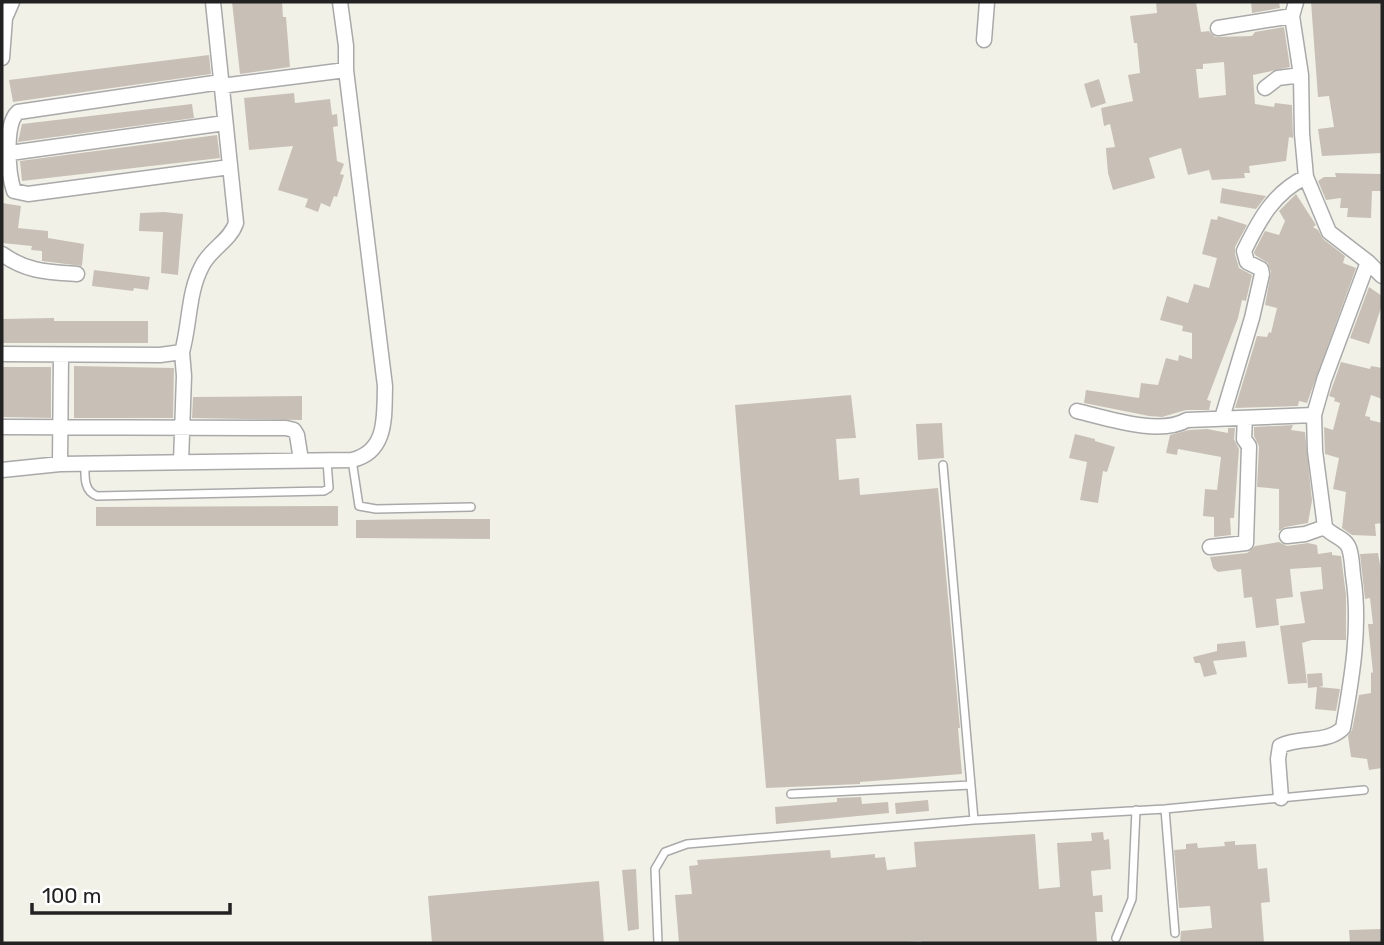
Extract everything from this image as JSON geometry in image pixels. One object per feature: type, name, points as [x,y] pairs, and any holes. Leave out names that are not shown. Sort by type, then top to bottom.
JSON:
[{"type":"street","points":[[2,58],[5,18],[12,2]]},
{"type":"street","points":[[181,462],[182,352],[197,276],[205,259],[234,230],[236,223],[213,2]]},
{"type":"street","points":[[2,470],[85,463],[352,460],[366,455],[379,441],[383,429],[385,386],[345,70],[346,47],[340,2]]},
{"type":"street","points":[[984,40],[986,2]]},
{"type":"street","points":[[1218,28],[1294,9],[1301,75],[1306,177],[1329,232],[1382,276]]},
{"type":"street","points":[[230,167],[28,194],[14,191],[10,179],[9,127],[13,116],[18,112],[345,70]]},
{"type":"street","points":[[1265,88],[1278,78],[1301,75]]},
{"type":"street","points":[[10,153],[225,123]]},
{"type":"street","points":[[1222,418],[1262,275],[1261,269],[1245,259],[1244,251],[1254,230],[1276,198],[1286,187],[1306,177]]},
{"type":"street","points":[[2,254],[14,264],[77,274]]},
{"type":"street","points":[[1280,798],[1280,746],[1293,740],[1336,735],[1343,728],[1351,683],[1356,632],[1355,586],[1349,550],[1344,541],[1325,527],[1315,452],[1314,415],[1324,380],[1368,262]]},
{"type":"street","points":[[2,354],[160,355],[182,352]]},
{"type":"street","points":[[60,464],[61,355]]},
{"type":"street","points":[[1077,411],[1142,425],[1162,426],[1177,425],[1187,419],[1314,415]]},
{"type":"street","points":[[1210,547],[1246,543],[1249,446],[1244,439],[1245,418]]},
{"type":"street","points":[[2,427],[293,430],[297,435],[301,460]]},
{"type":"street","points":[[1287,536],[1305,534],[1325,527]]},
{"type":"lane","points":[[352,460],[359,506],[376,509],[471,507]]},
{"type":"lane","points":[[85,463],[87,488],[91,494],[97,496],[324,491],[329,488],[327,461]]},
{"type":"lane","points":[[943,466],[974,820]]},
{"type":"lane","points":[[791,794],[971,785]]},
{"type":"lane","points":[[658,943],[655,869],[665,852],[687,844],[974,820],[1166,809],[1364,790]]},
{"type":"lane","points":[[1166,809],[1175,933]]},
{"type":"lane","points":[[1116,938],[1132,899],[1136,810]]},
{"type":"building","points":[[232,2],[282,2],[283,17],[286,17],[290,67],[240,74]]},
{"type":"building","points":[[1156,2],[1196,2],[1201,32],[1209,31],[1215,37],[1252,36],[1255,32],[1284,27],[1290,67],[1253,75],[1255,104],[1274,107],[1275,103],[1292,105],[1293,138],[1289,137],[1286,161],[1249,166],[1250,173],[1244,173],[1245,178],[1212,180],[1209,170],[1188,175],[1181,148],[1149,158],[1155,178],[1113,190],[1108,173],[1106,148],[1115,147],[1110,124],[1104,126],[1101,108],[1133,101],[1128,75],[1140,73],[1137,43],[1134,43],[1130,16],[1157,13]],"holes":[[[1224,62],[1226,95],[1199,98],[1196,69],[1203,69],[1203,64]]]},
{"type":"building","points":[[1251,2],[1279,2],[1280,8],[1252,13]]},
{"type":"building","points":[[1311,2],[1382,2],[1382,153],[1322,156],[1318,129],[1334,127],[1329,96],[1318,97]]},
{"type":"building","points":[[209,55],[211,74],[13,102],[9,80]]},
{"type":"building","points":[[1099,79],[1106,103],[1091,108],[1084,84]]},
{"type":"building","points":[[294,93],[295,103],[330,99],[332,115],[337,114],[338,126],[333,127],[337,161],[344,164],[340,174],[344,175],[337,197],[334,196],[330,207],[321,203],[318,212],[305,207],[308,199],[278,190],[293,146],[249,150],[244,98]]},
{"type":"building","points":[[192,104],[194,118],[18,142],[22,124]]},
{"type":"building","points":[[217,135],[220,158],[22,181],[20,161]]},
{"type":"building","points":[[1335,173],[1382,174],[1382,191],[1372,191],[1371,218],[1347,217],[1348,208],[1340,208],[1341,198],[1326,200],[1318,181],[1324,177],[1336,177]]},
{"type":"building","points":[[1222,188],[1266,196],[1256,209],[1220,203]]},
{"type":"building","points":[[1296,194],[1316,225],[1313,227],[1323,239],[1345,256],[1343,263],[1356,268],[1307,403],[1299,401],[1298,406],[1235,408],[1257,336],[1267,337],[1269,332],[1271,333],[1277,308],[1265,305],[1271,272],[1268,263],[1254,252],[1265,231],[1279,235],[1285,221],[1279,211]]},
{"type":"building","points":[[2,203],[21,206],[18,228],[48,231],[48,238],[84,244],[82,266],[42,261],[42,251],[31,250],[32,246],[2,243]]},
{"type":"building","points":[[140,213],[183,214],[178,275],[161,273],[163,232],[139,231]]},
{"type":"building","points":[[1218,216],[1247,225],[1235,247],[1235,254],[1239,268],[1252,275],[1246,301],[1242,300],[1238,318],[1207,400],[1211,401],[1209,410],[1186,410],[1162,417],[1084,403],[1086,390],[1139,398],[1141,383],[1158,385],[1166,358],[1178,361],[1179,355],[1192,359],[1192,333],[1182,331],[1183,326],[1160,320],[1167,296],[1188,303],[1194,284],[1209,288],[1217,258],[1202,254],[1211,219],[1217,220]]},
{"type":"building","points":[[94,270],[150,277],[148,290],[92,286]]},
{"type":"building","points":[[1369,287],[1382,296],[1382,305],[1369,344],[1350,338]]},
{"type":"building","points":[[54,318],[54,321],[148,321],[148,343],[2,343],[2,319]]},
{"type":"building","points":[[1341,362],[1370,369],[1371,366],[1382,368],[1382,399],[1371,395],[1365,416],[1382,423],[1382,523],[1375,524],[1376,536],[1352,535],[1342,528],[1346,492],[1333,489],[1339,458],[1325,454],[1324,427],[1333,430],[1340,403],[1329,396]]},
{"type":"building","points":[[74,366],[174,368],[173,418],[74,418]]},
{"type":"building","points":[[2,367],[51,367],[51,418],[2,417]]},
{"type":"building","points":[[851,395],[856,438],[836,439],[839,480],[859,478],[860,495],[938,488],[962,774],[860,784],[766,788],[735,405]]},
{"type":"building","points":[[302,396],[302,420],[192,418],[193,397]]},
{"type":"building","points":[[942,423],[944,458],[918,460],[916,424]]},
{"type":"building","points":[[1293,425],[1291,430],[1305,432],[1312,501],[1308,523],[1285,527],[1279,531],[1279,489],[1257,487],[1259,446],[1254,436],[1254,427]]},
{"type":"building","points":[[1228,428],[1235,428],[1234,439],[1239,449],[1234,518],[1230,518],[1231,535],[1214,537],[1214,517],[1203,516],[1205,489],[1217,490],[1221,457],[1178,449],[1177,455],[1166,453],[1170,435],[1207,429],[1228,433]]},
{"type":"building","points":[[1075,434],[1115,447],[1107,472],[1103,471],[1098,503],[1080,500],[1087,462],[1069,458]]},
{"type":"building","points":[[338,506],[338,526],[96,526],[96,507]]},
{"type":"building","points":[[490,519],[490,539],[356,538],[356,520]]},
{"type":"building","points":[[1279,542],[1287,546],[1308,543],[1317,545],[1318,554],[1332,552],[1332,555],[1341,556],[1346,595],[1346,640],[1312,640],[1302,643],[1307,683],[1288,684],[1280,626],[1305,623],[1300,592],[1323,589],[1321,567],[1290,569],[1293,597],[1276,599],[1279,625],[1256,628],[1252,597],[1244,598],[1241,569],[1218,572],[1213,568],[1210,557],[1247,553],[1255,546]]},
{"type":"building","points":[[1378,553],[1382,576],[1382,768],[1369,770],[1367,759],[1351,757],[1348,736],[1352,730],[1359,695],[1371,693],[1371,672],[1373,673],[1368,624],[1373,624],[1370,598],[1365,599],[1360,554]]},
{"type":"building","points":[[1245,641],[1247,657],[1213,661],[1217,674],[1204,677],[1200,663],[1195,663],[1193,657],[1217,651],[1217,644]]},
{"type":"building","points":[[1322,673],[1323,686],[1319,687],[1340,689],[1336,711],[1315,709],[1317,687],[1308,688],[1307,674]]},
{"type":"building","points":[[861,797],[862,804],[888,802],[889,813],[776,824],[775,807],[837,802],[837,798]]},
{"type":"building","points":[[928,800],[929,811],[896,814],[895,803]]},
{"type":"building","points":[[1103,832],[1104,840],[1109,839],[1111,869],[1091,871],[1093,896],[1102,895],[1103,912],[1095,912],[1097,943],[679,943],[675,895],[692,894],[689,866],[698,865],[697,860],[830,850],[831,858],[875,854],[875,858],[885,857],[887,870],[916,867],[914,842],[1035,834],[1039,889],[1060,887],[1057,843],[1092,841],[1091,833]]},
{"type":"building","points":[[1235,841],[1235,845],[1256,844],[1258,869],[1267,868],[1270,902],[1261,903],[1264,943],[1180,943],[1181,931],[1212,928],[1210,906],[1179,908],[1174,850],[1186,849],[1186,844],[1197,843],[1198,848],[1225,846],[1224,842]]},
{"type":"building","points":[[636,869],[639,929],[628,931],[622,870]]},
{"type":"building","points":[[599,881],[604,943],[432,943],[428,896]]},
{"type":"building","points":[[1382,929],[1382,943],[1350,943],[1349,930]]}]
